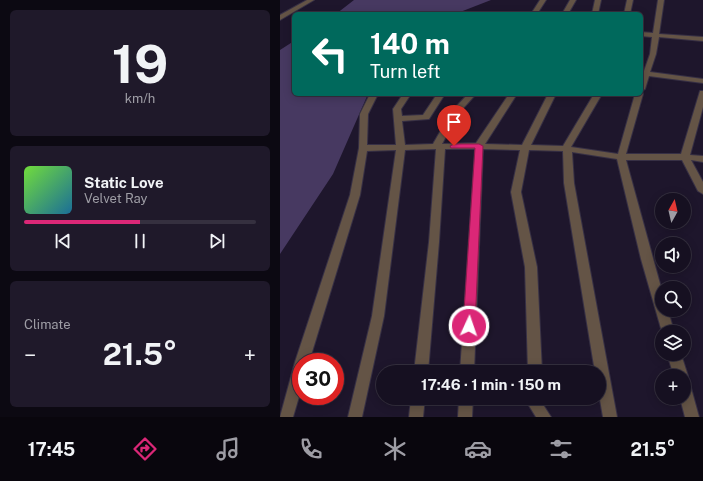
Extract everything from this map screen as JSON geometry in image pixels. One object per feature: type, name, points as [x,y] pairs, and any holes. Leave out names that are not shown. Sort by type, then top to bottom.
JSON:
[{"type":"street","points":[[280,18],[311,0]]},
{"type":"street","points":[[535,12],[544,0]]},
{"type":"street","points":[[565,12],[573,0]]},
{"type":"street","points":[[595,12],[598,0]]},
{"type":"street","points":[[627,12],[630,0]]},
{"type":"street","points":[[661,0],[653,54],[643,73],[703,80]]},
{"type":"street","points":[[643,34],[703,39]]},
{"type":"street","points":[[703,93],[685,157],[703,191]]},
{"type":"street","points":[[305,353],[355,195],[363,148],[364,114],[373,96]]},
{"type":"street","points":[[355,417],[378,316],[401,147],[397,109],[406,96]]},
{"type":"street","points":[[398,119],[426,117],[440,96]]},
{"type":"street","points":[[422,365],[434,242],[438,146],[455,113],[470,96]]},
{"type":"street","points":[[467,365],[479,146],[512,96]]},
{"type":"street","points":[[535,365],[531,268],[516,192],[525,148],[551,96]]},
{"type":"street","points":[[597,96],[567,146],[569,183],[610,417]]},
{"type":"street","points":[[638,96],[622,157],[666,325]]},
{"type":"street","points":[[363,148],[479,146],[568,149],[622,157],[685,157],[703,159]]},
{"type":"street","points":[[286,417],[292,397]]},
{"type":"street","points":[[416,417],[417,405]]},
{"type":"street","points":[[465,417],[466,405]]},
{"type":"street","points":[[536,405],[544,417]]},
{"type":"street","points":[[689,405],[692,417]]},
{"type":"shaded area","points":[[354,0],[491,0],[460,12],[339,12]]},
{"type":"shaded area","points":[[292,42],[292,96],[367,96],[333,174],[280,254],[280,50]]},
{"type":"route","points":[[454,146],[479,146],[469,326]]}]
